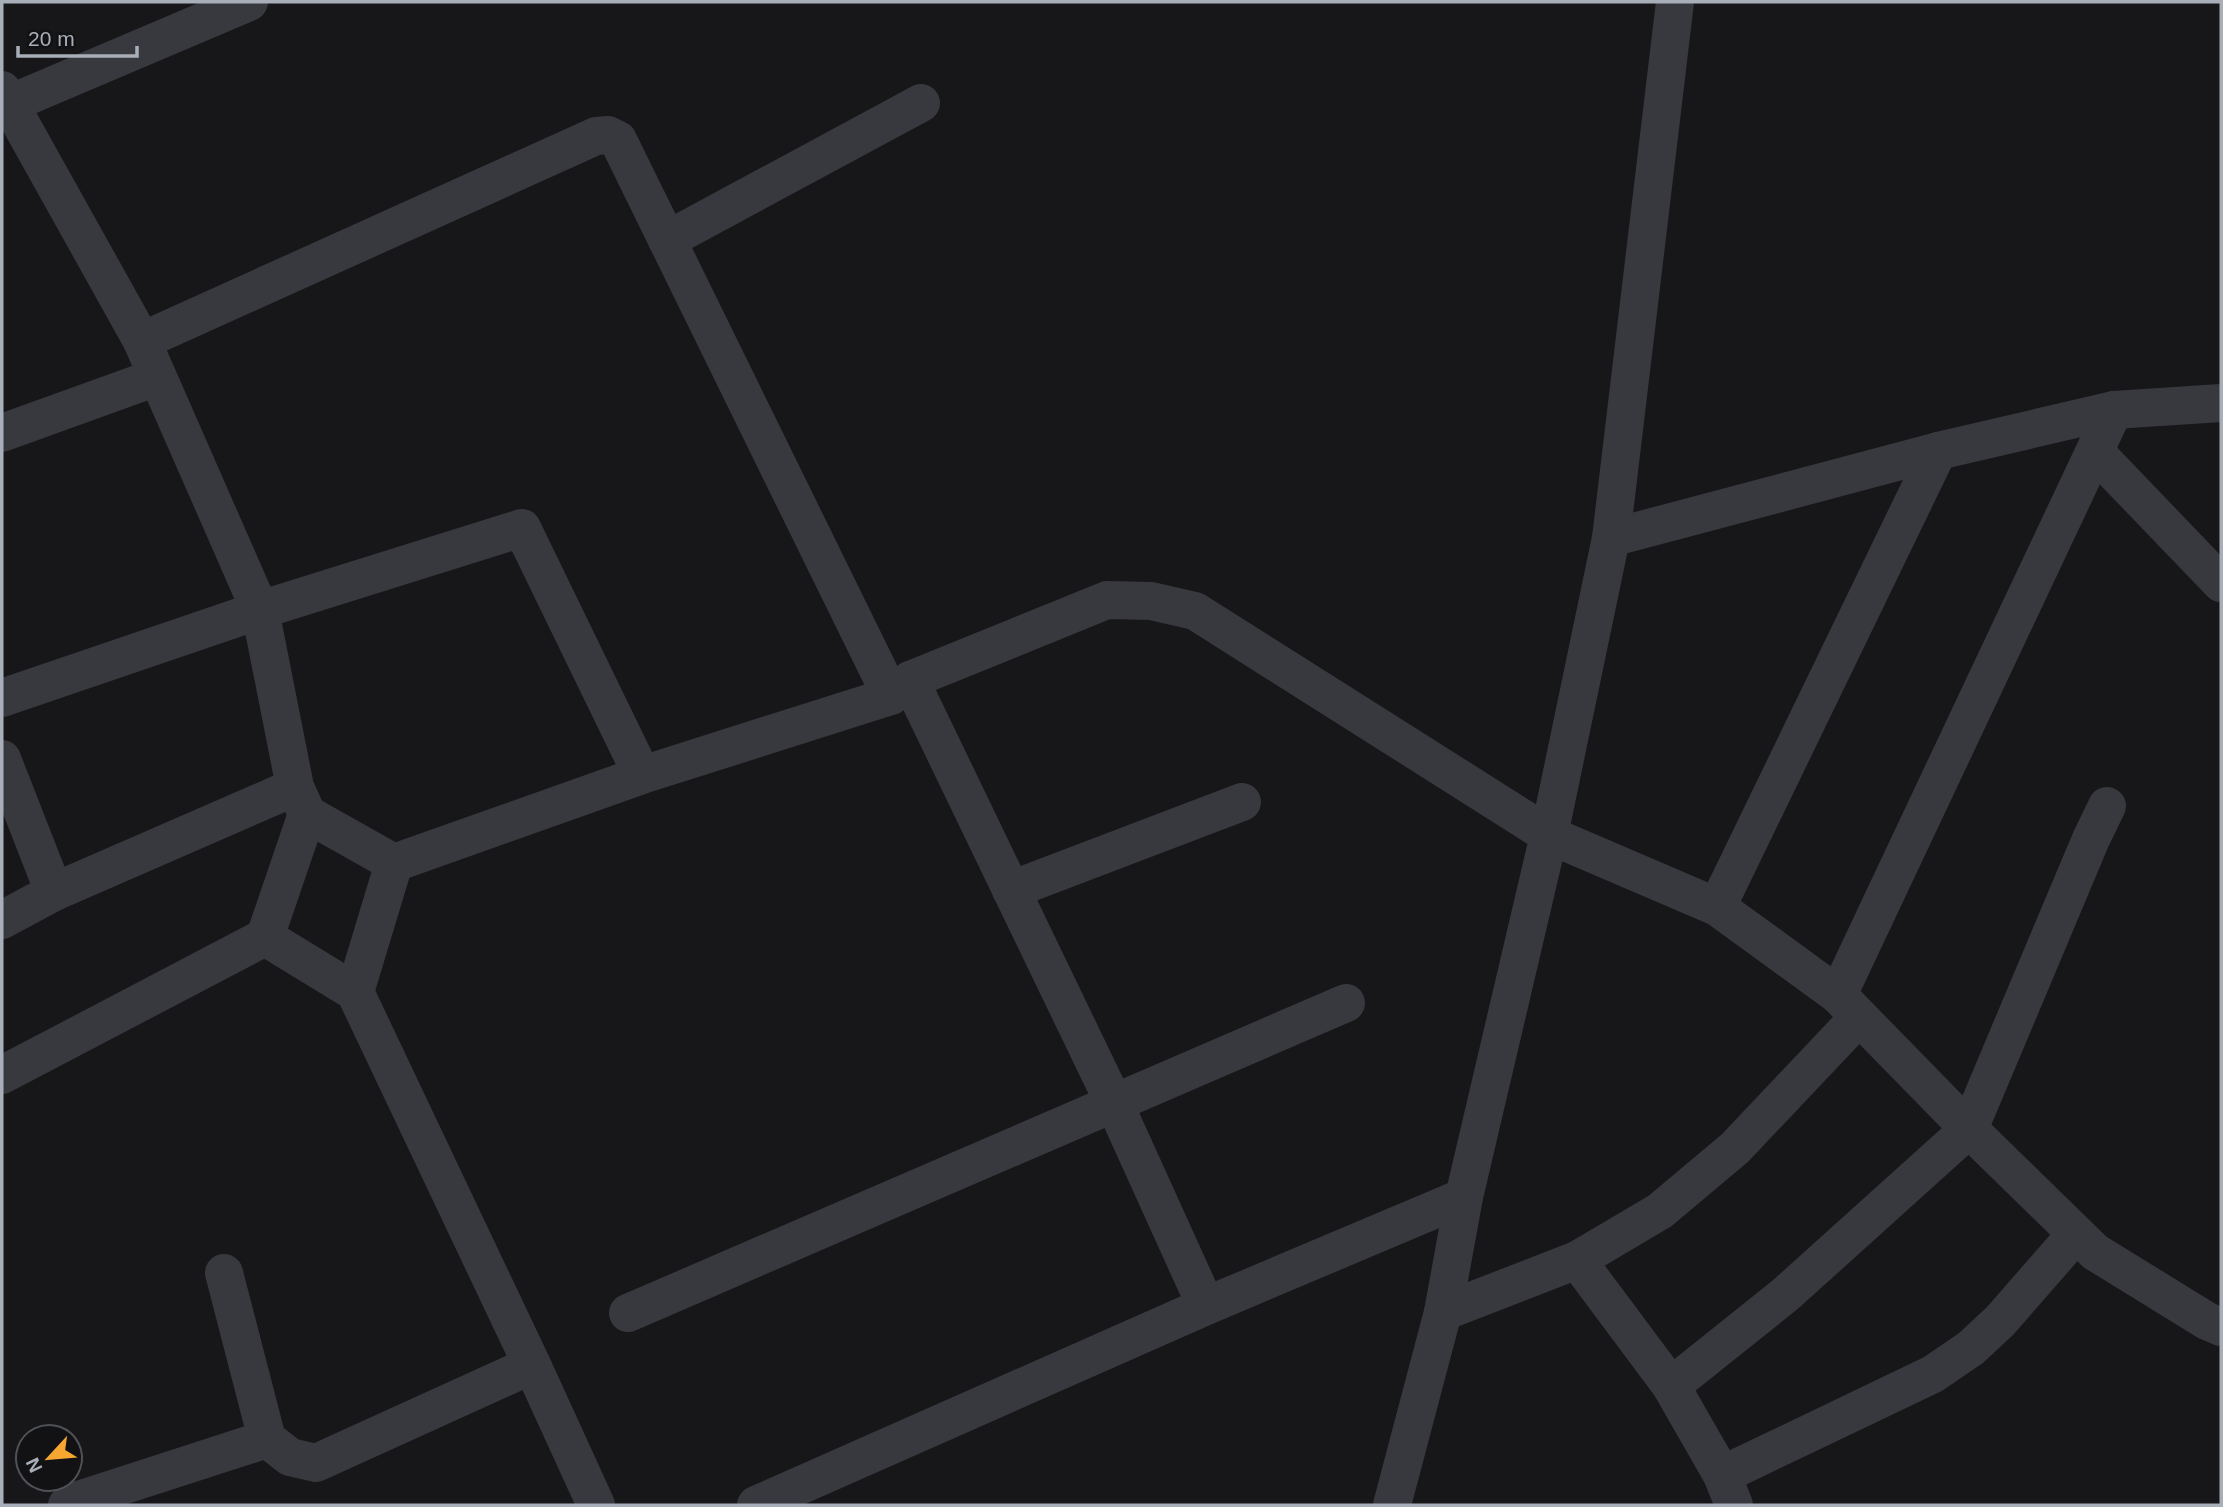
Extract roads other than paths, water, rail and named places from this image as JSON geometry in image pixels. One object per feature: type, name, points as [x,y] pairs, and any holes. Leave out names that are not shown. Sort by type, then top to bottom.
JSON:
[{"type":"street","points":[[2,1075],[265,937],[301,801],[260,610],[142,341],[6,97],[249,2]]},
{"type":"street","points":[[1389,1504],[1443,1312],[1464,1197],[1549,835],[1611,538],[1675,2]]},
{"type":"street","points":[[667,240],[921,103]]},
{"type":"street","points":[[142,341],[596,136],[608,135],[618,140],[667,240],[901,688],[1012,890],[1114,1103],[1206,1306]]},
{"type":"street","points":[[2,433],[157,377]]},
{"type":"street","points":[[1611,538],[1938,451],[2114,411],[2221,403]]},
{"type":"street","points":[[1443,1312],[1577,1260],[1660,1211],[1735,1148],[1848,1006],[2114,411]]},
{"type":"street","points":[[1717,907],[1938,451]]},
{"type":"street","points":[[2095,452],[2221,583]]},
{"type":"street","points":[[2,698],[260,610],[522,528],[642,775]]},
{"type":"street","points":[[394,863],[642,775],[901,688],[1107,600],[1151,601],[1195,611],[1549,835],[1717,907],[1848,1006],[2095,1252],[2221,1327]]},
{"type":"street","points":[[2,759],[54,892]]},
{"type":"street","points":[[301,801],[394,863]]},
{"type":"street","points":[[2,920],[54,892],[301,801]]},
{"type":"street","points":[[1012,890],[1242,802]]},
{"type":"street","points":[[1671,1386],[1786,1294],[1969,1129],[2107,806]]},
{"type":"street","points":[[355,992],[394,863]]},
{"type":"street","points":[[265,937],[355,992],[596,1505]]},
{"type":"street","points":[[628,1313],[1346,1003]]},
{"type":"street","points":[[755,1505],[1206,1306],[1464,1197]]},
{"type":"street","points":[[1577,1260],[1671,1386],[1728,1490],[1933,1374],[1971,1348],[2000,1321],[2076,1234]]},
{"type":"street","points":[[224,1273],[267,1439],[290,1457],[316,1463],[532,1365]]},
{"type":"street","points":[[67,1505],[267,1439]]}]
